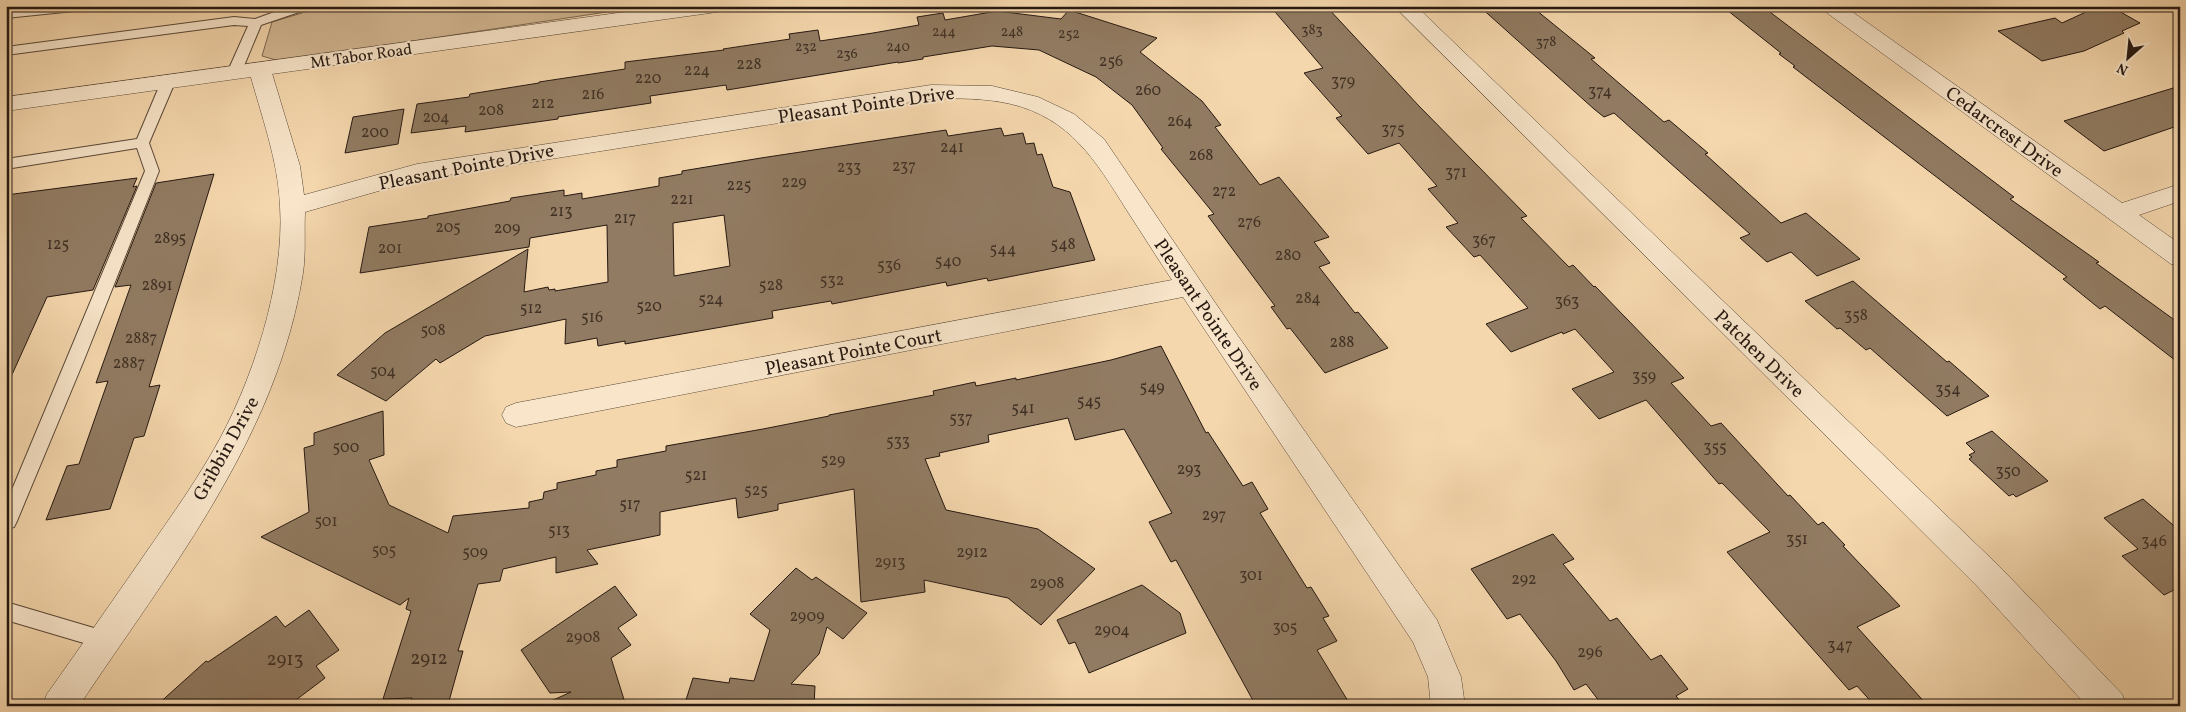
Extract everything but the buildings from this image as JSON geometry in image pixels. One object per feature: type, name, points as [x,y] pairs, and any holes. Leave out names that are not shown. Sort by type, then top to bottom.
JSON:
[{"type":"street","name":"Mt Tabor Road","points":[[6,104],[717,6]]},
{"type":"street","name":"Patchen Drive","points":[[1404,6],[1988,576],[2110,706]]},
{"type":"street","name":"Cedarcrest Drive","points":[[1830,6],[2180,257]]},
{"type":"street","name":"Gribbin Drive","points":[[59,706],[224,459],[255,395],[278,326],[290,271],[294,207],[288,166],[247,72]]},
{"type":"street","name":"Pleasant Pointe Drive","points":[[294,207],[355,188],[417,172],[931,92],[965,90],[1001,93],[1031,101],[1059,114],[1085,133],[1110,164],[1189,286],[1425,631],[1443,671],[1449,694],[1448,706]]},
{"type":"street","points":[[2119,213],[2180,192]]},
{"type":"street","name":"Pleasant Pointe Court","points":[[516,415],[1189,286]]},
{"type":"lane","points":[[6,14],[84,6]]},
{"type":"lane","points":[[234,21],[237,6]]},
{"type":"lane","points":[[6,51],[234,21],[256,23],[304,6]]},
{"type":"lane","points":[[247,72],[256,23]]},
{"type":"lane","points":[[6,521],[8,521],[76,360],[152,171],[142,143],[168,82]]},
{"type":"lane","points":[[6,164],[142,143]]},
{"type":"lane","points":[[6,611],[104,640]]},
{"type":"shaded area","points":[[325,6],[647,6],[279,61],[262,56],[272,22]]}]
